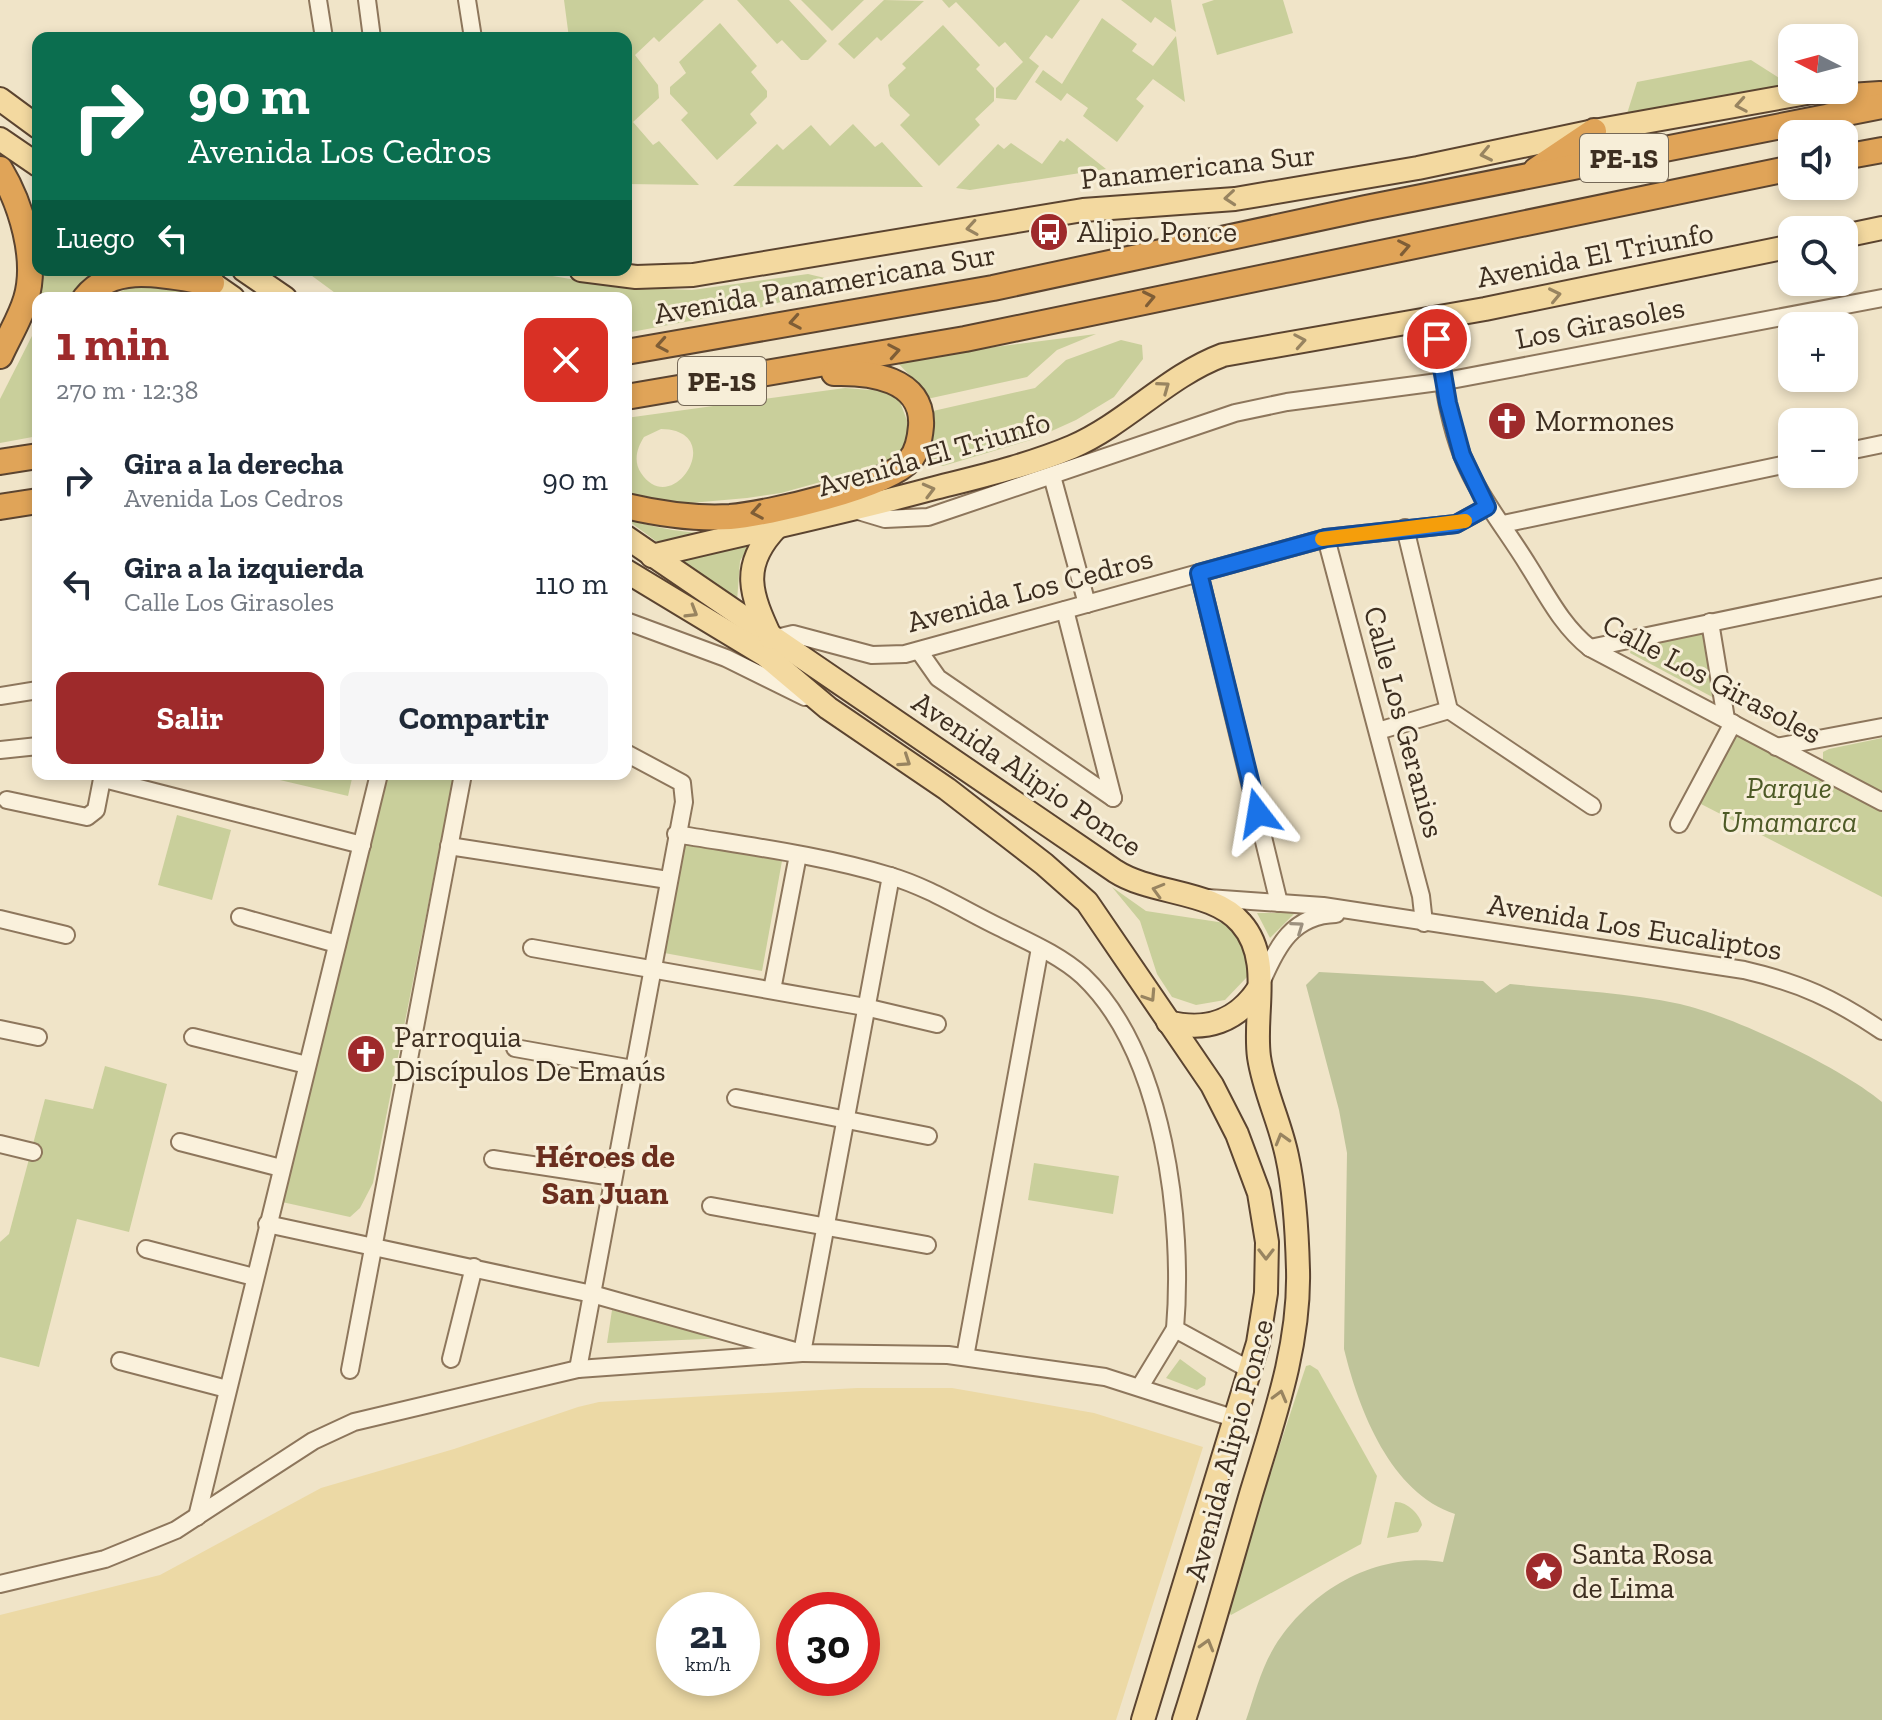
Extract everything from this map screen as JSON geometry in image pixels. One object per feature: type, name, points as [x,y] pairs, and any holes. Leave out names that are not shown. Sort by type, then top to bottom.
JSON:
[{"type":"highway","points":[[1858,96],[1882,94]]},
{"type":"highway","name":"Avenida Panamericana Sur","points":[[632,351],[993,288],[1527,176],[1882,106]]},
{"type":"highway","points":[[1527,176],[1594,131]]},
{"type":"highway","points":[[1858,154],[1882,150]]},
{"type":"highway","points":[[0,169],[27,228],[27,298],[0,356]]},
{"type":"highway","name":"PE-1S","points":[[632,396],[965,339],[1778,171]]},
{"type":"highway","points":[[92,292],[103,282],[123,276]]},
{"type":"highway","points":[[632,507],[693,516],[730,517],[767,511],[872,484],[910,460],[919,443],[922,421],[915,400],[901,384],[881,376],[857,372],[755,377]]},
{"type":"highway","points":[[0,462],[32,457]]},
{"type":"highway","points":[[0,507],[32,502]]},
{"type":"main road","name":"Panamericana Sur","points":[[628,276],[693,275],[1083,210],[1235,199],[1418,168],[1594,131],[1778,98]]},
{"type":"main road","points":[[5,103],[32,115]]},
{"type":"main road","points":[[5,103],[32,123]]},
{"type":"main road","points":[[0,139],[32,161]]},
{"type":"main road","points":[[1858,233],[1882,228]]},
{"type":"main road","name":"Avenida El Triunfo","points":[[652,556],[853,510],[1008,469],[1073,446],[1120,419],[1193,366],[1223,355],[1432,318],[1778,249]]},
{"type":"main road","points":[[253,276],[276,292]]},
{"type":"main road","points":[[202,277],[224,292]]},
{"type":"main road","points":[[772,639],[754,600],[752,582],[757,554],[777,527]]},
{"type":"main road","name":"Avenida Alipio Ponce","points":[[632,541],[1122,876],[1149,888],[1211,902],[1240,921],[1259,956],[1260,985],[1256,1013],[1261,1066],[1288,1157],[1295,1211],[1298,1273],[1296,1321],[1270,1432],[1184,1720]]},
{"type":"main road","name":"Avenida Alipio Ponce","points":[[632,575],[765,655],[828,708],[947,789],[1087,902],[1212,1085],[1237,1134],[1259,1193],[1267,1242],[1266,1293],[1252,1371],[1143,1720]]},
{"type":"main road","points":[[1168,1022],[1186,1027],[1221,1023],[1237,1014],[1260,985]]},
{"type":"street","points":[[318,0],[323,32]]},
{"type":"street","points":[[367,0],[371,32]]},
{"type":"street","points":[[467,0],[472,32]]},
{"type":"street","points":[[0,327],[27,298]]},
{"type":"street","name":"Los Girasoles","points":[[1052,476],[1235,413],[1287,402],[1446,381],[1882,298]]},
{"type":"street","name":"Calle Los Girasoles","points":[[1432,318],[1448,403],[1462,455],[1487,507],[1503,524],[1570,633],[1590,648],[1882,802]]},
{"type":"street","points":[[1858,449],[1882,444]]},
{"type":"street","points":[[1503,524],[1778,466]]},
{"type":"street","points":[[853,510],[885,519],[928,517],[1052,476],[1087,604]]},
{"type":"street","name":"Avenida Los Cedros","points":[[772,639],[793,634],[872,655],[919,651],[1326,538],[1456,524],[1487,507]]},
{"type":"street","points":[[1405,528],[1449,710],[1592,806]]},
{"type":"street","name":"Calle Los Geranios","points":[[1326,538],[1421,896],[1424,923]]},
{"type":"street","points":[[1199,573],[1279,903]]},
{"type":"street","points":[[1590,648],[1882,587]]},
{"type":"street","points":[[919,651],[938,678],[1113,798],[1065,610]]},
{"type":"street","points":[[1679,824],[1730,721],[1710,622]]},
{"type":"street","points":[[632,623],[726,658],[828,708]]},
{"type":"street","points":[[0,696],[32,691]]},
{"type":"street","points":[[1378,731],[1449,710]]},
{"type":"street","points":[[1776,747],[1882,727]]},
{"type":"street","points":[[0,750],[32,747]]},
{"type":"street","points":[[578,1369],[684,802],[682,783],[632,756]]},
{"type":"street","points":[[7,800],[87,817],[96,810],[102,780]]},
{"type":"street","points":[[118,780],[362,845]]},
{"type":"street","points":[[197,1517],[378,780]]},
{"type":"street","points":[[350,1370],[462,780]]},
{"type":"street","points":[[676,834],[798,855],[891,876],[1040,948],[1081,974],[1094,988],[1120,1025],[1157,1115],[1166,1160],[1179,1285],[1175,1329],[1141,1385]]},
{"type":"street","points":[[449,846],[668,880]]},
{"type":"street","points":[[772,990],[798,855]]},
{"type":"street","points":[[802,1353],[891,876]]},
{"type":"street","name":"Avenida Los Eucaliptos","points":[[1191,898],[1279,903],[1744,970],[1794,981],[1848,1008],[1882,1031]]},
{"type":"street","name":"Avenida Los Eucaliptos","points":[[1260,985],[1276,948],[1304,921],[1319,915],[1366,915]]},
{"type":"street","points":[[240,917],[337,944]]},
{"type":"street","points":[[0,919],[66,935]]},
{"type":"street","points":[[532,948],[865,1007],[937,1024]]},
{"type":"street","points":[[965,1357],[1040,948]]},
{"type":"street","points":[[0,1029],[38,1037]]},
{"type":"street","points":[[193,1037],[307,1065]]},
{"type":"street","points":[[515,1048],[633,1069]]},
{"type":"street","points":[[736,1098],[928,1136]]},
{"type":"street","points":[[180,1142],[281,1168]]},
{"type":"street","points":[[0,1144],[33,1152]]},
{"type":"street","points":[[493,1159],[613,1177]]},
{"type":"street","points":[[711,1206],[927,1245]]},
{"type":"street","points":[[267,1224],[592,1294],[802,1353]]},
{"type":"street","points":[[146,1249],[254,1277]]},
{"type":"street","points":[[451,1359],[474,1267]]},
{"type":"street","points":[[1175,1329],[1252,1371]]},
{"type":"street","points":[[0,1584],[105,1559],[176,1530],[313,1441],[354,1422],[578,1369],[802,1353],[965,1357],[1141,1385],[1236,1419]]},
{"type":"street","points":[[120,1361],[227,1389]]},
{"type":"green space","points":[[564,0],[704,0],[659,42],[654,37],[635,55],[658,85],[659,98],[633,122],[653,145],[659,141],[699,185],[632,184],[632,32],[568,32]]},
{"type":"green space","points":[[737,0],[789,0],[827,41],[808,60],[801,60],[782,40],[777,44]]},
{"type":"green space","points":[[801,0],[864,0],[832,31]]},
{"type":"green space","points":[[884,0],[924,1],[881,41],[877,37],[854,59],[838,44]]},
{"type":"green space","points":[[942,0],[1080,0],[1052,39],[1046,35],[1029,58],[1039,66],[1016,100],[996,98],[996,88],[1023,62],[1005,42],[999,47],[956,2],[949,8]]},
{"type":"green space","points":[[1121,0],[1171,0],[1176,32],[1155,17],[1151,23]]},
{"type":"green space","points":[[1214,0],[1283,0],[1293,33],[1217,55],[1202,4]]},
{"type":"green space","points":[[1102,18],[1137,44],[1132,51],[1153,66],[1176,36],[1185,102],[1153,79],[1136,99],[1144,106],[1117,142],[1083,116],[1088,108],[1067,93],[1061,101],[1035,82],[1043,70],[1062,84]]},
{"type":"green space","points":[[720,23],[757,66],[751,72],[767,91],[767,97],[750,114],[757,123],[717,160],[681,120],[688,113],[670,94],[670,87],[686,73],[679,62]]},
{"type":"green space","points":[[943,25],[980,65],[976,69],[994,88],[994,101],[975,119],[980,125],[939,166],[900,125],[910,115],[890,96],[888,85],[906,68],[902,64]]},
{"type":"green space","points":[[1751,60],[1778,77],[1778,87],[1626,117],[1637,82]]},
{"type":"green space","points":[[853,124],[875,147],[882,142],[923,187],[733,186],[777,144],[783,150],[811,125],[830,146]]},
{"type":"green space","points":[[1067,138],[1106,169],[970,190],[956,188],[998,144],[1004,149],[1011,143],[1042,164],[1060,140],[1064,142]]},
{"type":"green space","points":[[808,274],[850,284],[754,309],[632,332],[632,292],[334,292],[312,276],[552,276],[619,287],[692,290]]},
{"type":"green space","points":[[42,276],[103,276],[85,292],[40,292]]},
{"type":"green space","points":[[167,281],[184,292],[120,292],[140,283]]},
{"type":"green space","points":[[1096,334],[1057,350],[1027,377],[927,399],[917,383],[895,360]]},
{"type":"green space","points":[[32,336],[32,437],[0,443],[0,399]]},
{"type":"green space","points":[[1121,340],[1142,345],[1143,359],[1114,397],[1076,420],[1034,439],[943,466],[929,463],[933,411],[1035,388],[1066,360]]},
{"type":"green space","points":[[845,388],[884,391],[899,399],[910,429],[907,442],[894,459],[781,493],[679,504],[632,497],[632,417]],"holes":[[[661,429],[681,433],[691,443],[693,456],[679,480],[667,487],[654,485],[641,473],[637,455],[644,437]]]},
{"type":"green space","points":[[632,521],[673,530],[753,538],[740,561],[737,601]]},
{"type":"green space","points":[[1707,633],[1716,699],[1630,653],[1632,645]]},
{"type":"green space","name":"Parque Umamarca","points":[[1735,733],[1882,808],[1882,897],[1699,803]]},
{"type":"green space","points":[[1882,738],[1882,793],[1823,763],[1823,752],[1829,749]]},
{"type":"green space","points":[[280,780],[352,780],[348,796]]},
{"type":"green space","points":[[382,780],[453,780],[373,1183],[360,1208],[350,1217],[282,1202]]},
{"type":"green space","points":[[177,815],[231,830],[212,900],[158,885]]},
{"type":"green space","points":[[679,842],[782,861],[762,971],[659,952]]},
{"type":"green space","points":[[1112,887],[1146,911],[1225,923],[1248,948],[1247,977],[1225,1000],[1196,1005],[1172,997],[1157,974],[1140,921]]},
{"type":"green space","points":[[1257,913],[1295,913],[1270,938]]},
{"type":"green space","points":[[1319,972],[1483,981],[1496,993],[1510,984],[1617,994],[1680,1004],[1728,1019],[1785,1044],[1840,1074],[1882,1102],[1882,1720],[1246,1720],[1272,1651],[1304,1611],[1323,1594],[1368,1570],[1418,1560],[1443,1562],[1455,1514],[1432,1503],[1396,1469],[1369,1423],[1350,1373],[1344,1349],[1347,1153],[1339,1110],[1306,985]]},
{"type":"green space","points":[[105,1066],[167,1084],[129,1232],[77,1219],[39,1367],[0,1357],[0,1242],[9,1234],[45,1099],[93,1109]]},
{"type":"green space","points":[[1034,1163],[1119,1176],[1113,1214],[1028,1200]]},
{"type":"green space","points":[[612,1310],[731,1338],[607,1343]]},
{"type":"green space","points":[[1180,1359],[1206,1378],[1205,1385],[1197,1390],[1166,1378]]},
{"type":"green space","points":[[1306,1366],[1318,1370],[1377,1476],[1361,1544],[1231,1615],[1226,1608]]},
{"type":"green space","points":[[1395,1502],[1408,1506],[1415,1513],[1422,1525],[1418,1532],[1387,1538]]},
{"type":"sand","points":[[857,1388],[952,1388],[1094,1413],[1203,1447],[1116,1720],[0,1720],[0,1615],[160,1575],[321,1488],[454,1449],[599,1402]]},
{"type":"slow traffic","points":[[1322,539],[1465,521]]},
{"type":"place","name":"Alipio Ponce","points":[[1049,232]]},
{"type":"place","name":"Mormones","points":[[1507,421]]},
{"type":"place","name":"Parroquia Discípulos De Emaús","points":[[366,1054]]},
{"type":"place","name":"Santa Rosa de Lima","points":[[1544,1571]]},
{"type":"district","name":"Héroes de San Juan","points":[[605,1174]]},
{"type":"route","points":[[1258,813],[1199,573],[1326,538],[1456,524],[1487,507],[1462,455],[1448,403],[1437,339]]}]
